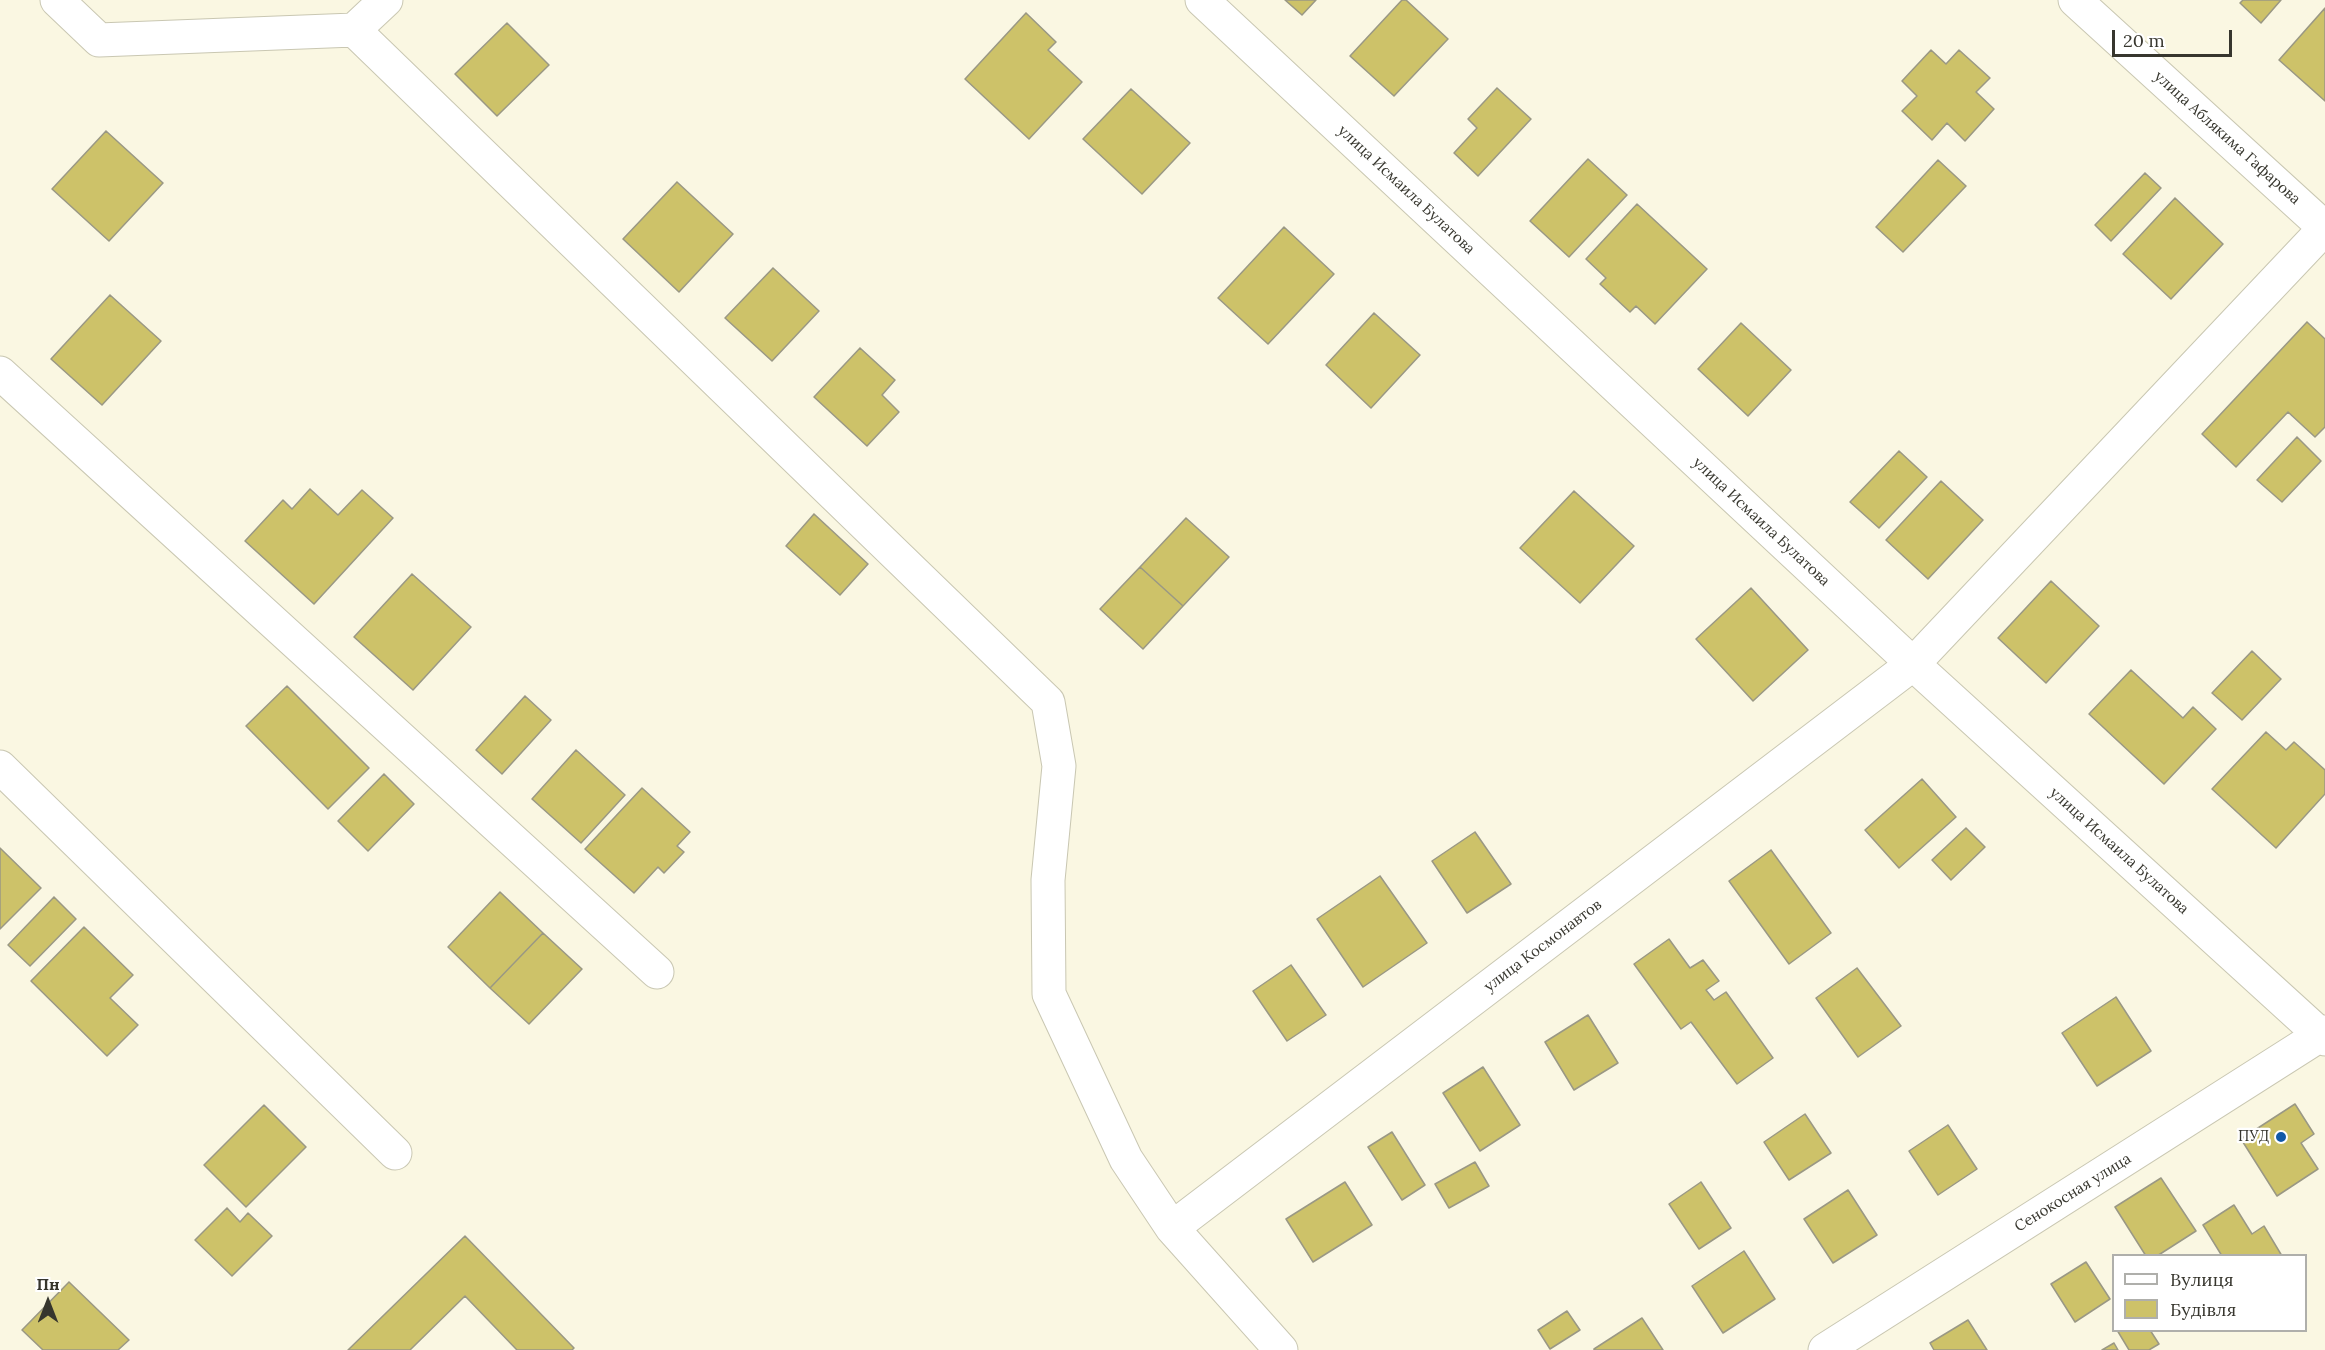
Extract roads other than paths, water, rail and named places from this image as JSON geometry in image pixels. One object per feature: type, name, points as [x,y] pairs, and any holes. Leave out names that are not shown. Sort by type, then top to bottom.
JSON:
[{"type":"street","points":[[57,0],[99,40],[354,30],[386,0]]},
{"type":"street","name":"улица Исмаила Булатова","points":[[1202,0],[1913,664],[2324,1035]]},
{"type":"street","name":"улица Аблякима Гафарова","points":[[2075,0],[2325,228]]},
{"type":"street","points":[[354,30],[1048,702],[1059,766],[1048,880],[1050,994],[1126,1159],[1172,1228],[1281,1350]]},
{"type":"street","name":"улица Космонавтов","points":[[1172,1228],[1913,664],[2325,228]]},
{"type":"street","points":[[0,373],[657,972]]},
{"type":"street","points":[[0,767],[395,1153]]},
{"type":"street","name":"Сенокосная улица","points":[[1825,1350],[2324,1035]]},
{"type":"place","name":"ПУД","points":[[2281,1137]]}]
